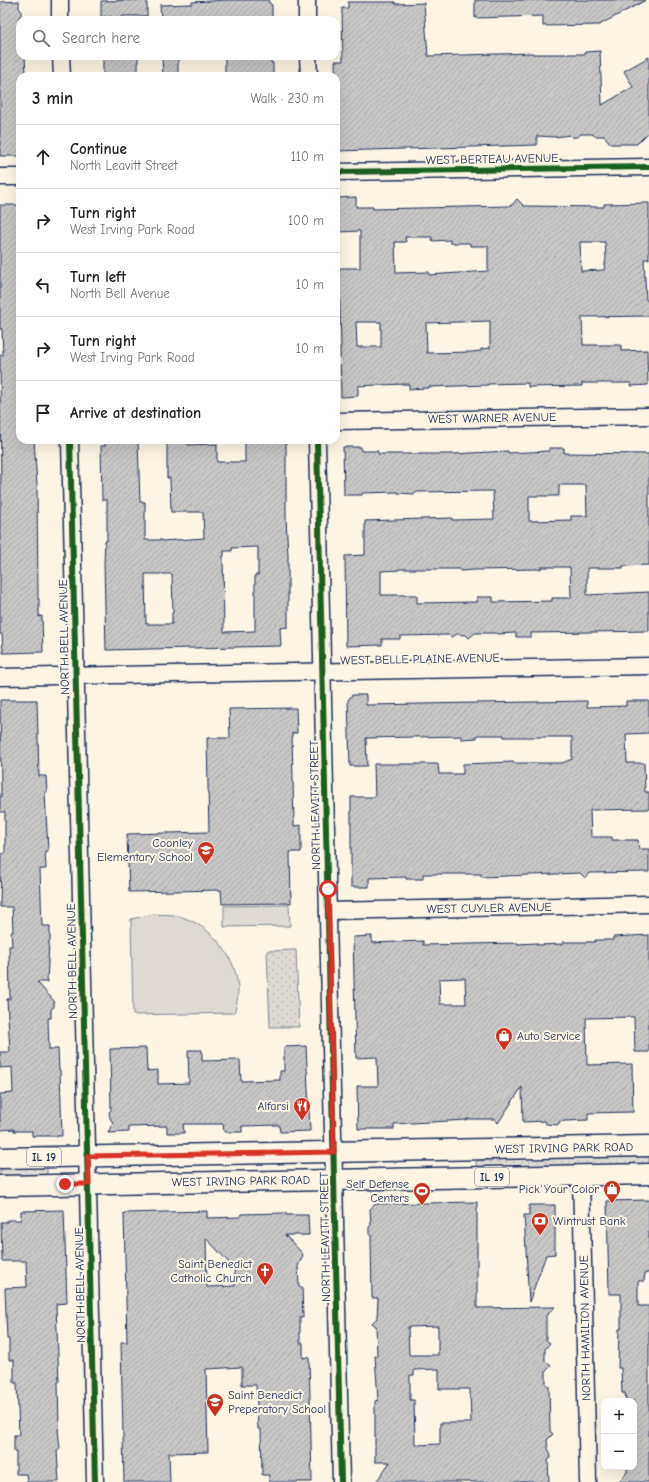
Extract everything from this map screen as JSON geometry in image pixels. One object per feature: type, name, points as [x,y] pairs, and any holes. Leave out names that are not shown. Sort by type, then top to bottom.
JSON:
[{"type":"main road","name":"WEST IRVING PARK ROAD","points":[[0,1158],[649,1146]]},
{"type":"main road","name":"WEST IRVING PARK ROAD","points":[[0,1186],[649,1174]]},
{"type":"street","points":[[60,0],[60,16]]},
{"type":"street","points":[[306,0],[307,16]]},
{"type":"street","points":[[61,60],[62,72]]},
{"type":"street","points":[[308,60],[309,72]]},
{"type":"street","name":"WEST BERTEAU AVENUE","points":[[340,172],[649,168]]},
{"type":"street","points":[[0,178],[16,177]]},
{"type":"street","name":"WEST WARNER AVENUE","points":[[340,421],[649,416]]},
{"type":"street","name":"NORTH BELL AVENUE","points":[[70,444],[95,1482]]},
{"type":"street","name":"NORTH LEAVITT STREET","points":[[317,444],[341,1482]]},
{"type":"street","name":"WEST BELLE PLAINE AVENUE","points":[[0,677],[649,666]]},
{"type":"street","name":"WEST CUYLER AVENUE","points":[[328,911],[649,904]]},
{"type":"street","name":"NORTH HAMILTON AVENUE","points":[[582,1175],[588,1482]]},
{"type":"shaded area","points":[[289,905],[290,926],[224,927],[224,906]]},
{"type":"shaded area","points":[[154,914],[179,916],[207,930],[218,941],[234,967],[238,998],[234,1013],[133,1015],[131,919]]},
{"type":"shaded area","points":[[296,950],[299,1027],[270,1027],[267,951]]},
{"type":"shaded area","points":[[649,1156],[649,1165],[476,1168],[476,1161],[503,1158]]},
{"type":"shaded area","points":[[47,1166],[47,1176],[0,1177],[0,1167]]},
{"type":"building","points":[[147,0],[147,16],[101,16],[101,1]]},
{"type":"building","points":[[269,0],[269,3],[272,5],[272,16],[161,16],[160,5],[192,4],[192,2]]},
{"type":"building","points":[[475,0],[646,0],[599,25],[543,26],[543,16],[475,18]]},
{"type":"building","points":[[19,1],[19,8],[21,10],[21,15],[16,16],[16,60],[25,60],[26,72],[16,72],[16,156],[0,156],[0,2]]},
{"type":"building","points":[[348,2],[395,2],[395,4],[424,3],[428,56],[533,53],[585,54],[585,52],[600,51],[602,105],[633,87],[624,71],[649,57],[649,132],[637,144],[611,144],[604,136],[581,134],[577,137],[572,137],[570,135],[555,137],[537,136],[537,145],[340,151],[340,72],[335,72],[335,61],[343,61],[342,8],[348,8]]},
{"type":"building","points":[[103,60],[138,60],[138,72],[103,72]]},
{"type":"building","points":[[162,60],[178,60],[178,72],[163,72]]},
{"type":"building","points":[[225,60],[271,60],[271,63],[273,63],[273,72],[225,72]]},
{"type":"building","points":[[356,197],[356,207],[373,207],[373,209],[508,206],[512,205],[517,199],[524,206],[604,207],[604,204],[649,203],[649,259],[644,259],[646,300],[649,300],[649,316],[582,317],[583,345],[621,345],[621,351],[647,350],[648,385],[631,386],[631,383],[582,383],[582,386],[528,387],[528,383],[409,389],[409,384],[377,385],[358,386],[358,396],[341,397],[340,268],[360,268],[360,231],[340,232],[340,198]],"holes":[[[405,237],[432,237],[432,241],[450,240],[450,243],[470,243],[470,246],[488,246],[488,271],[429,275],[429,272],[396,273],[395,242],[406,242]],[[580,242],[605,242],[606,258],[604,270],[581,271]],[[490,321],[490,348],[472,352],[427,353],[426,323]],[[356,322],[381,322],[381,347],[357,347]]]},
{"type":"building","points":[[0,205],[16,205],[16,444],[34,444],[37,485],[38,599],[39,617],[42,616],[43,652],[3,653],[2,634],[0,634],[0,355],[3,355],[2,329],[0,329]]},
{"type":"building","points":[[105,444],[138,444],[140,502],[145,502],[145,540],[162,541],[204,538],[203,512],[171,512],[170,478],[167,478],[167,444],[217,444],[217,462],[245,462],[245,444],[286,444],[288,627],[280,628],[281,646],[106,650],[104,564],[105,541],[107,541],[107,500],[102,500],[101,446],[105,446]],"holes":[[[258,547],[258,575],[255,575],[255,631],[224,632],[224,551],[232,551],[232,548]],[[145,574],[172,574],[172,624],[146,624]]]},
{"type":"building","points":[[343,447],[361,447],[361,451],[378,451],[378,454],[454,454],[508,451],[508,453],[549,451],[549,448],[564,448],[564,453],[649,454],[649,565],[623,566],[623,568],[587,568],[587,595],[649,592],[649,631],[531,633],[531,637],[516,637],[516,633],[475,633],[469,638],[466,635],[457,634],[452,637],[449,635],[400,636],[400,639],[382,639],[382,645],[346,646],[345,556],[365,555],[365,521],[452,518],[452,520],[494,519],[493,491],[415,492],[415,494],[398,492],[344,495]],"holes":[[[559,485],[586,485],[587,516],[571,516],[571,520],[529,521],[529,496],[559,496]],[[541,567],[570,567],[571,598],[552,598],[552,601],[493,602],[493,597],[477,597],[477,602],[417,603],[417,595],[381,595],[381,571],[399,569],[460,569],[460,571],[541,569]]]},
{"type":"building","points":[[352,695],[366,695],[366,705],[587,701],[587,707],[626,706],[626,701],[649,701],[649,733],[626,734],[627,763],[644,763],[645,792],[649,792],[649,809],[590,810],[591,837],[612,837],[612,840],[638,840],[639,849],[649,849],[649,872],[589,873],[585,878],[580,873],[481,877],[481,874],[423,874],[423,879],[406,879],[406,877],[369,878],[369,887],[351,887],[351,797],[375,797],[374,764],[438,764],[439,774],[463,774],[463,764],[513,762],[562,763],[572,759],[572,737],[504,737],[504,735],[477,735],[477,738],[461,739],[461,736],[366,738],[367,766],[350,766],[348,700]]},
{"type":"building","points":[[0,700],[37,700],[39,776],[46,776],[47,792],[45,792],[48,851],[45,851],[46,869],[40,869],[42,926],[50,926],[50,941],[47,982],[37,982],[54,1001],[54,1007],[51,1009],[51,1018],[48,1018],[49,1049],[58,1049],[62,1136],[32,1136],[32,1131],[14,1131],[14,1129],[0,1130],[0,1094],[13,1093],[12,1067],[0,1068],[0,1052],[10,1052],[7,999],[10,999],[9,946],[12,946],[11,932],[13,932],[12,907],[0,907],[1,854],[5,853],[5,812],[0,812]]},
{"type":"building","points":[[296,708],[297,733],[292,733],[294,826],[301,825],[301,852],[290,852],[291,903],[222,904],[221,890],[129,892],[127,834],[209,832],[207,738],[230,738],[229,709]]},
{"type":"building","points":[[649,935],[649,1052],[635,1052],[634,1017],[586,1018],[587,1065],[632,1064],[633,1112],[588,1113],[588,1120],[559,1122],[559,1125],[546,1124],[545,1121],[523,1122],[522,1087],[498,1123],[495,1119],[467,1119],[394,1124],[394,1129],[358,1129],[357,1086],[378,1086],[377,1057],[356,1058],[353,937],[372,936],[372,943],[423,941],[423,945],[537,943],[537,945],[563,944],[563,942],[595,942],[595,940],[613,940],[613,937]],"holes":[[[465,978],[466,1004],[440,1004],[439,979]]]},
{"type":"building","points":[[306,1046],[310,1131],[280,1132],[279,1125],[242,1126],[242,1132],[224,1132],[223,1124],[183,1124],[184,1133],[167,1133],[167,1126],[129,1127],[129,1132],[108,1133],[113,1123],[109,1112],[111,1110],[110,1049],[146,1048],[147,1071],[158,1070],[158,1084],[189,1083],[188,1050],[202,1050],[202,1061],[240,1060],[241,1081],[280,1080],[280,1071],[284,1071],[284,1047]]},
{"type":"building","points":[[649,1200],[649,1273],[645,1273],[644,1281],[638,1281],[638,1306],[649,1306],[649,1482],[619,1482],[627,1470],[637,1470],[637,1398],[626,1398],[625,1393],[622,1393],[621,1368],[618,1368],[619,1329],[621,1329],[621,1294],[609,1294],[607,1201]]},
{"type":"building","points":[[477,1202],[477,1308],[555,1307],[546,1316],[546,1340],[550,1343],[545,1349],[545,1361],[551,1366],[546,1371],[546,1384],[549,1386],[550,1431],[553,1434],[547,1440],[551,1458],[548,1460],[549,1482],[376,1482],[390,1462],[375,1462],[375,1401],[378,1400],[375,1356],[377,1356],[376,1326],[372,1323],[377,1318],[378,1298],[372,1298],[371,1236],[369,1234],[369,1227],[371,1225],[370,1209],[376,1204]],"holes":[[[438,1326],[438,1355],[409,1355],[408,1327]],[[439,1369],[439,1389],[470,1389],[471,1423],[440,1423],[440,1444],[415,1445],[414,1400],[410,1400],[410,1375],[414,1375],[414,1370]]]},
{"type":"building","name":"Wintrust Bank","points":[[529,1205],[555,1205],[555,1254],[546,1255],[529,1302],[524,1215],[529,1215]]},
{"type":"building","points":[[64,1210],[67,1303],[56,1304],[59,1382],[58,1429],[60,1449],[57,1451],[59,1482],[27,1482],[26,1474],[16,1474],[14,1435],[19,1435],[17,1383],[14,1383],[14,1360],[9,1360],[5,1288],[27,1287],[26,1261],[2,1261],[1,1222],[7,1222],[7,1220],[21,1220],[21,1211]]},
{"type":"building","points":[[207,1211],[207,1218],[241,1217],[241,1214],[286,1213],[286,1215],[308,1215],[309,1235],[285,1235],[303,1256],[298,1266],[299,1287],[302,1287],[303,1317],[300,1317],[300,1343],[303,1343],[303,1358],[309,1357],[312,1482],[269,1482],[269,1475],[262,1475],[261,1429],[258,1429],[256,1385],[242,1385],[242,1367],[206,1369],[208,1452],[169,1453],[170,1482],[124,1482],[121,1342],[127,1342],[124,1213]],"holes":[[[206,1238],[234,1268],[235,1286],[207,1287]]]},
{"type":"cycle path","points":[[340,172],[649,167]]},
{"type":"cycle path","points":[[70,444],[95,1482]]},
{"type":"cycle path","points":[[317,444],[341,1482]]},
{"type":"place","name":"Coonley Elementary School","points":[[206,865]]},
{"type":"place","name":"Auto Service","points":[[504,1051]]},
{"type":"place","name":"Alfarsi","points":[[302,1121]]},
{"type":"place","name":"Pick Your Color","points":[[612,1204]]},
{"type":"place","name":"Self Defense Centers","points":[[422,1206]]},
{"type":"place","name":"Wintrust Bank","points":[[540,1236]]},
{"type":"place","name":"Saint Benedict Catholic Church","points":[[265,1286]]},
{"type":"place","name":"Saint Benedict Preperatory School","points":[[215,1417]]},
{"type":"route","points":[[65,1184],[89,1184],[88,1156],[334,1152],[328,889]]}]
